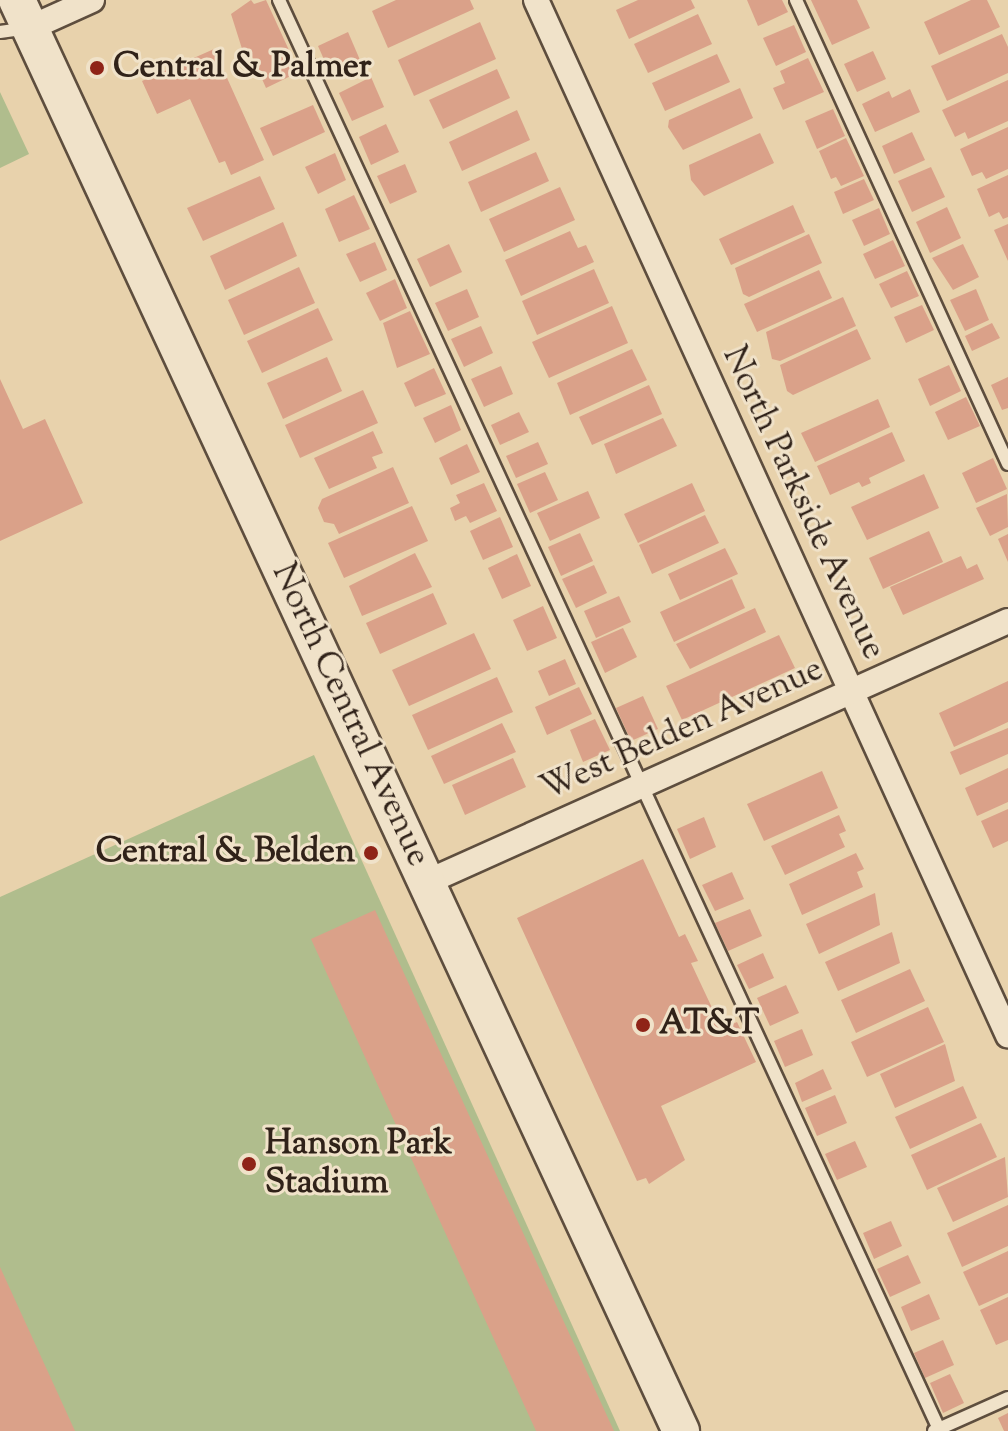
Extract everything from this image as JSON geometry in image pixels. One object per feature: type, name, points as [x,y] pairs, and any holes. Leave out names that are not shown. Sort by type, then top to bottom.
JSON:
[{"type":"street","points":[[16,20],[92,0]]},
{"type":"street","name":"North Parkside Avenue","points":[[536,0],[1008,1035]]},
{"type":"street","name":"North Central Avenue","points":[[16,20],[427,882],[681,1431]]},
{"type":"street","name":"West Belden Avenue","points":[[427,882],[1008,621]]},
{"type":"lane","points":[[279,0],[936,1430],[1008,1398]]},
{"type":"lane","points":[[796,0],[1008,464]]},
{"type":"green space","points":[[0,92],[29,154],[0,168]]},
{"type":"green space","name":"Hanson Park Stadium","points":[[314,755],[620,1431],[0,1431],[0,897]]},
{"type":"building","points":[[251,0],[254,4],[266,0],[299,72],[266,88],[251,54],[243,52],[231,14]]},
{"type":"building","points":[[396,0],[470,0],[474,9],[388,48],[372,11]]},
{"type":"building","points":[[638,0],[691,0],[695,8],[629,39],[616,10]]},
{"type":"building","points":[[747,0],[782,0],[788,12],[758,26]]},
{"type":"building","points":[[811,0],[857,0],[870,28],[832,45]]},
{"type":"building","points":[[971,0],[987,0],[1000,27],[939,55],[924,22]]},
{"type":"building","points":[[698,14],[712,44],[648,73],[634,44]]},
{"type":"building","points":[[480,22],[496,59],[414,96],[398,60]]},
{"type":"building","points":[[794,25],[806,52],[776,66],[763,38]]},
{"type":"building","points":[[348,32],[360,60],[330,73],[318,46]]},
{"type":"building","points":[[1002,34],[1008,47],[1008,73],[947,101],[931,66]]},
{"type":"building","points":[[214,49],[264,160],[231,175],[225,161],[219,163],[190,99],[157,114],[142,81]]},
{"type":"building","points":[[873,51],[886,79],[857,92],[844,64]]},
{"type":"building","points":[[717,54],[730,82],[665,111],[652,83]]},
{"type":"building","points":[[808,58],[824,92],[783,110],[773,88],[785,83],[780,71]]},
{"type":"building","points":[[497,69],[510,98],[443,129],[429,100]]},
{"type":"building","points":[[371,77],[384,107],[352,121],[339,93]]},
{"type":"building","points":[[1008,80],[1008,121],[968,139],[965,132],[955,137],[942,110]]},
{"type":"building","points":[[740,88],[753,118],[683,150],[668,127],[669,120]]},
{"type":"building","points":[[910,89],[920,112],[875,132],[862,104],[889,91],[892,98]]},
{"type":"building","points":[[313,105],[325,132],[273,156],[260,128]]},
{"type":"building","points":[[833,109],[845,136],[817,149],[805,121]]},
{"type":"building","points":[[517,110],[530,140],[462,171],[449,142]]},
{"type":"building","points":[[386,124],[399,152],[371,165],[359,137]]},
{"type":"building","points":[[1008,127],[1008,169],[986,179],[982,172],[972,176],[960,149]]},
{"type":"building","points":[[912,132],[925,160],[894,174],[882,146]]},
{"type":"building","points":[[760,133],[774,163],[704,196],[691,180],[689,165]]},
{"type":"building","points":[[846,138],[864,176],[841,186],[836,177],[831,179],[819,151]]},
{"type":"building","points":[[536,152],[549,181],[481,212],[468,182]]},
{"type":"building","points":[[335,153],[346,180],[318,194],[305,167]]},
{"type":"building","points":[[405,164],[417,192],[390,204],[377,176]]},
{"type":"building","points":[[931,167],[945,197],[912,212],[898,181]]},
{"type":"building","points":[[1008,175],[1008,217],[1003,219],[999,212],[989,217],[977,189]]},
{"type":"building","points":[[260,176],[275,209],[203,241],[187,208]]},
{"type":"building","points":[[864,179],[874,200],[843,214],[834,192]]},
{"type":"building","points":[[560,187],[575,220],[504,252],[489,219]]},
{"type":"building","points":[[354,195],[370,229],[339,242],[325,209]]},
{"type":"building","points":[[793,205],[805,232],[731,265],[719,239]]},
{"type":"building","points":[[947,207],[961,238],[930,253],[916,222]]},
{"type":"building","points":[[879,208],[890,234],[864,246],[852,220]]},
{"type":"building","points":[[283,222],[297,256],[225,290],[210,256]]},
{"type":"building","points":[[1008,224],[1008,261],[994,230]]},
{"type":"building","points":[[570,231],[578,248],[586,245],[594,262],[521,296],[505,260]]},
{"type":"building","points":[[809,234],[822,263],[749,297],[743,294],[735,268]]},
{"type":"building","points":[[893,240],[905,266],[875,279],[863,254]]},
{"type":"building","points":[[375,242],[387,270],[360,282],[346,254]]},
{"type":"building","points":[[449,244],[462,272],[430,287],[417,259]]},
{"type":"building","points":[[963,244],[979,277],[953,290],[932,258]]},
{"type":"building","points":[[299,267],[315,303],[244,335],[228,300]]},
{"type":"building","points":[[594,269],[609,303],[537,335],[522,301]]},
{"type":"building","points":[[819,270],[832,298],[757,332],[744,304]]},
{"type":"building","points":[[907,271],[919,296],[891,308],[879,284]]},
{"type":"building","points":[[395,279],[407,308],[380,321],[366,293]]},
{"type":"building","points":[[467,289],[479,317],[448,331],[435,303]]},
{"type":"building","points":[[976,289],[989,320],[965,331],[950,300]]},
{"type":"building","points":[[843,297],[856,326],[780,361],[772,359],[766,332]]},
{"type":"building","points":[[922,305],[934,330],[906,343],[894,317]]},
{"type":"building","points":[[612,306],[628,343],[549,378],[532,342]]},
{"type":"building","points":[[318,308],[333,340],[262,373],[247,341]]},
{"type":"building","points":[[410,311],[430,354],[397,368],[383,323]]},
{"type":"building","points":[[992,323],[1000,338],[972,351],[965,336]]},
{"type":"building","points":[[481,326],[493,353],[464,367],[451,339]]},
{"type":"building","points":[[857,329],[871,359],[793,395],[787,391],[780,365]]},
{"type":"building","points":[[632,349],[647,380],[570,415],[557,383]]},
{"type":"building","points":[[327,357],[342,391],[283,419],[267,383]]},
{"type":"building","points":[[949,365],[961,391],[930,406],[918,379]]},
{"type":"building","points":[[501,366],[513,394],[484,407],[471,379]]},
{"type":"building","points":[[434,368],[446,394],[415,407],[404,383]]},
{"type":"building","points":[[1008,377],[1008,408],[1002,410],[991,385]]},
{"type":"building","points":[[0,379],[23,429],[45,419],[83,503],[0,541]]},
{"type":"building","points":[[649,385],[662,414],[592,445],[579,417]]},
{"type":"building","points":[[363,390],[378,423],[300,458],[285,425]]},
{"type":"building","points":[[966,397],[980,426],[948,440],[935,412]]},
{"type":"building","points":[[878,399],[890,427],[815,462],[801,433]]},
{"type":"building","points":[[451,405],[461,430],[435,443],[423,418]]},
{"type":"building","points":[[519,412],[529,432],[500,445],[491,425]]},
{"type":"building","points":[[663,418],[677,446],[616,474],[604,444]]},
{"type":"building","points":[[373,431],[383,453],[372,457],[377,468],[329,489],[314,458]]},
{"type":"building","points":[[892,432],[905,461],[869,478],[871,483],[862,487],[859,482],[830,495],[817,466]]},
{"type":"building","points":[[538,442],[548,464],[516,478],[506,456]]},
{"type":"building","points":[[467,444],[480,472],[451,485],[439,458]]},
{"type":"building","points":[[993,458],[1007,489],[976,503],[962,473]]},
{"type":"building","points":[[393,467],[409,503],[339,534],[334,524],[324,522],[318,508],[322,499]]},
{"type":"building","points":[[545,472],[558,500],[530,513],[517,484]]},
{"type":"building","points":[[924,474],[939,508],[867,540],[851,507]]},
{"type":"building","points":[[484,483],[497,511],[470,523],[466,516],[455,521],[450,508],[460,503],[456,495]]},
{"type":"building","points":[[692,483],[705,511],[638,543],[624,514]]},
{"type":"building","points":[[588,491],[600,518],[550,541],[537,513]]},
{"type":"building","points":[[1007,494],[1008,527],[990,536],[976,508]]},
{"type":"building","points":[[412,506],[428,541],[344,578],[328,543]]},
{"type":"building","points":[[705,515],[719,543],[652,574],[639,545]]},
{"type":"building","points":[[500,517],[513,547],[483,560],[470,531]]},
{"type":"building","points":[[929,531],[943,562],[883,589],[869,558]]},
{"type":"building","points":[[580,533],[593,561],[561,576],[548,547]]},
{"type":"building","points":[[1008,534],[1008,562],[998,539]]},
{"type":"building","points":[[725,548],[738,574],[680,600],[668,574]]},
{"type":"building","points":[[415,553],[432,587],[362,616],[349,586]]},
{"type":"building","points":[[517,554],[531,586],[502,599],[488,568]]},
{"type":"building","points":[[961,556],[967,569],[977,564],[984,579],[903,615],[890,587]]},
{"type":"building","points":[[594,565],[607,593],[576,608],[562,579]]},
{"type":"building","points":[[732,579],[745,608],[674,642],[660,612]]},
{"type":"building","points":[[433,593],[447,624],[380,654],[366,623]]},
{"type":"building","points":[[619,596],[631,622],[596,638],[584,611]]},
{"type":"building","points":[[543,606],[557,638],[527,651],[513,620]]},
{"type":"building","points":[[755,608],[766,632],[690,669],[676,644]]},
{"type":"building","points":[[623,628],[637,657],[605,673],[591,642]]},
{"type":"building","points":[[474,633],[491,669],[409,706],[392,670]]},
{"type":"building","points":[[779,635],[795,668],[682,720],[666,686]]},
{"type":"building","points":[[565,659],[576,684],[549,696],[538,671]]},
{"type":"building","points":[[497,677],[513,712],[428,750],[412,715]]},
{"type":"building","points":[[1008,681],[1008,722],[954,747],[939,713]]},
{"type":"building","points":[[579,687],[592,714],[547,735],[535,707]]},
{"type":"building","points":[[643,696],[658,729],[631,741],[616,708]]},
{"type":"building","points":[[595,719],[610,750],[583,762],[570,730]]},
{"type":"building","points":[[502,723],[516,752],[444,784],[431,756]]},
{"type":"building","points":[[1008,728],[1008,754],[960,775],[950,752]]},
{"type":"building","points":[[513,758],[526,787],[465,815],[452,785]]},
{"type":"building","points":[[1008,768],[1008,802],[977,816],[965,788]]},
{"type":"building","points":[[822,771],[838,808],[764,841],[747,804]]},
{"type":"building","points":[[1008,809],[1008,841],[993,848],[981,821]]},
{"type":"building","points":[[839,815],[846,831],[839,834],[845,847],[785,875],[771,846]]},
{"type":"building","points":[[704,817],[716,847],[690,859],[677,829]]},
{"type":"building","points":[[856,853],[864,869],[857,872],[863,887],[802,915],[789,884]]},
{"type":"building","name":"AT&T","points":[[643,859],[679,937],[685,934],[698,961],[691,963],[722,1029],[737,1022],[756,1062],[661,1106],[685,1160],[649,1184],[646,1178],[637,1181],[517,918]]},
{"type":"building","points":[[732,872],[744,899],[715,911],[702,885]]},
{"type":"building","points":[[875,893],[880,925],[819,954],[806,924]]},
{"type":"building","points":[[750,909],[762,936],[728,951],[715,923]]},
{"type":"building","points":[[375,910],[614,1431],[536,1431],[311,939]]},
{"type":"building","points":[[892,932],[900,963],[838,991],[825,962]]},
{"type":"building","points":[[763,953],[774,978],[749,989],[737,965]]},
{"type":"building","points":[[910,969],[925,1001],[856,1033],[841,1000]]},
{"type":"building","points":[[786,985],[799,1013],[770,1026],[757,998]]},
{"type":"building","points":[[928,1007],[944,1042],[867,1077],[851,1042]]},
{"type":"building","points":[[802,1029],[813,1055],[785,1067],[774,1041]]},
{"type":"building","points":[[945,1044],[955,1081],[895,1108],[880,1074]]},
{"type":"building","points":[[823,1069],[832,1089],[802,1102],[795,1083]]},
{"type":"building","points":[[963,1086],[977,1118],[910,1149],[895,1117]]},
{"type":"building","points":[[835,1095],[847,1123],[817,1136],[805,1108]]},
{"type":"building","points":[[981,1123],[997,1157],[927,1190],[911,1155]]},
{"type":"building","points":[[855,1141],[867,1167],[837,1180],[825,1154]]},
{"type":"building","points":[[1005,1157],[1008,1197],[953,1222],[937,1188]]},
{"type":"building","points":[[1008,1205],[1008,1246],[962,1267],[947,1233]]},
{"type":"building","points":[[891,1221],[902,1246],[874,1259],[863,1233]]},
{"type":"building","points":[[1008,1251],[1008,1293],[979,1306],[963,1272]]},
{"type":"building","points":[[908,1255],[921,1283],[890,1297],[877,1269]]},
{"type":"building","points":[[0,1267],[75,1431],[0,1431]]},
{"type":"building","points":[[929,1294],[940,1319],[911,1331],[901,1307]]},
{"type":"building","points":[[1008,1297],[1008,1340],[996,1345],[980,1310]]},
{"type":"building","points":[[943,1340],[954,1365],[925,1378],[914,1353]]},
{"type":"building","points":[[950,1374],[964,1403],[943,1413],[930,1383]]},
{"type":"building","points":[[1008,1413],[1008,1431],[1004,1431],[998,1418]]},
{"type":"place","name":"Central & Palmer","points":[[97,68]]},
{"type":"place","name":"Central & Belden","points":[[371,853]]},
{"type":"place","name":"AT&T","points":[[643,1025]]},
{"type":"place","name":"Hanson Park Stadium","points":[[249,1164]]}]
